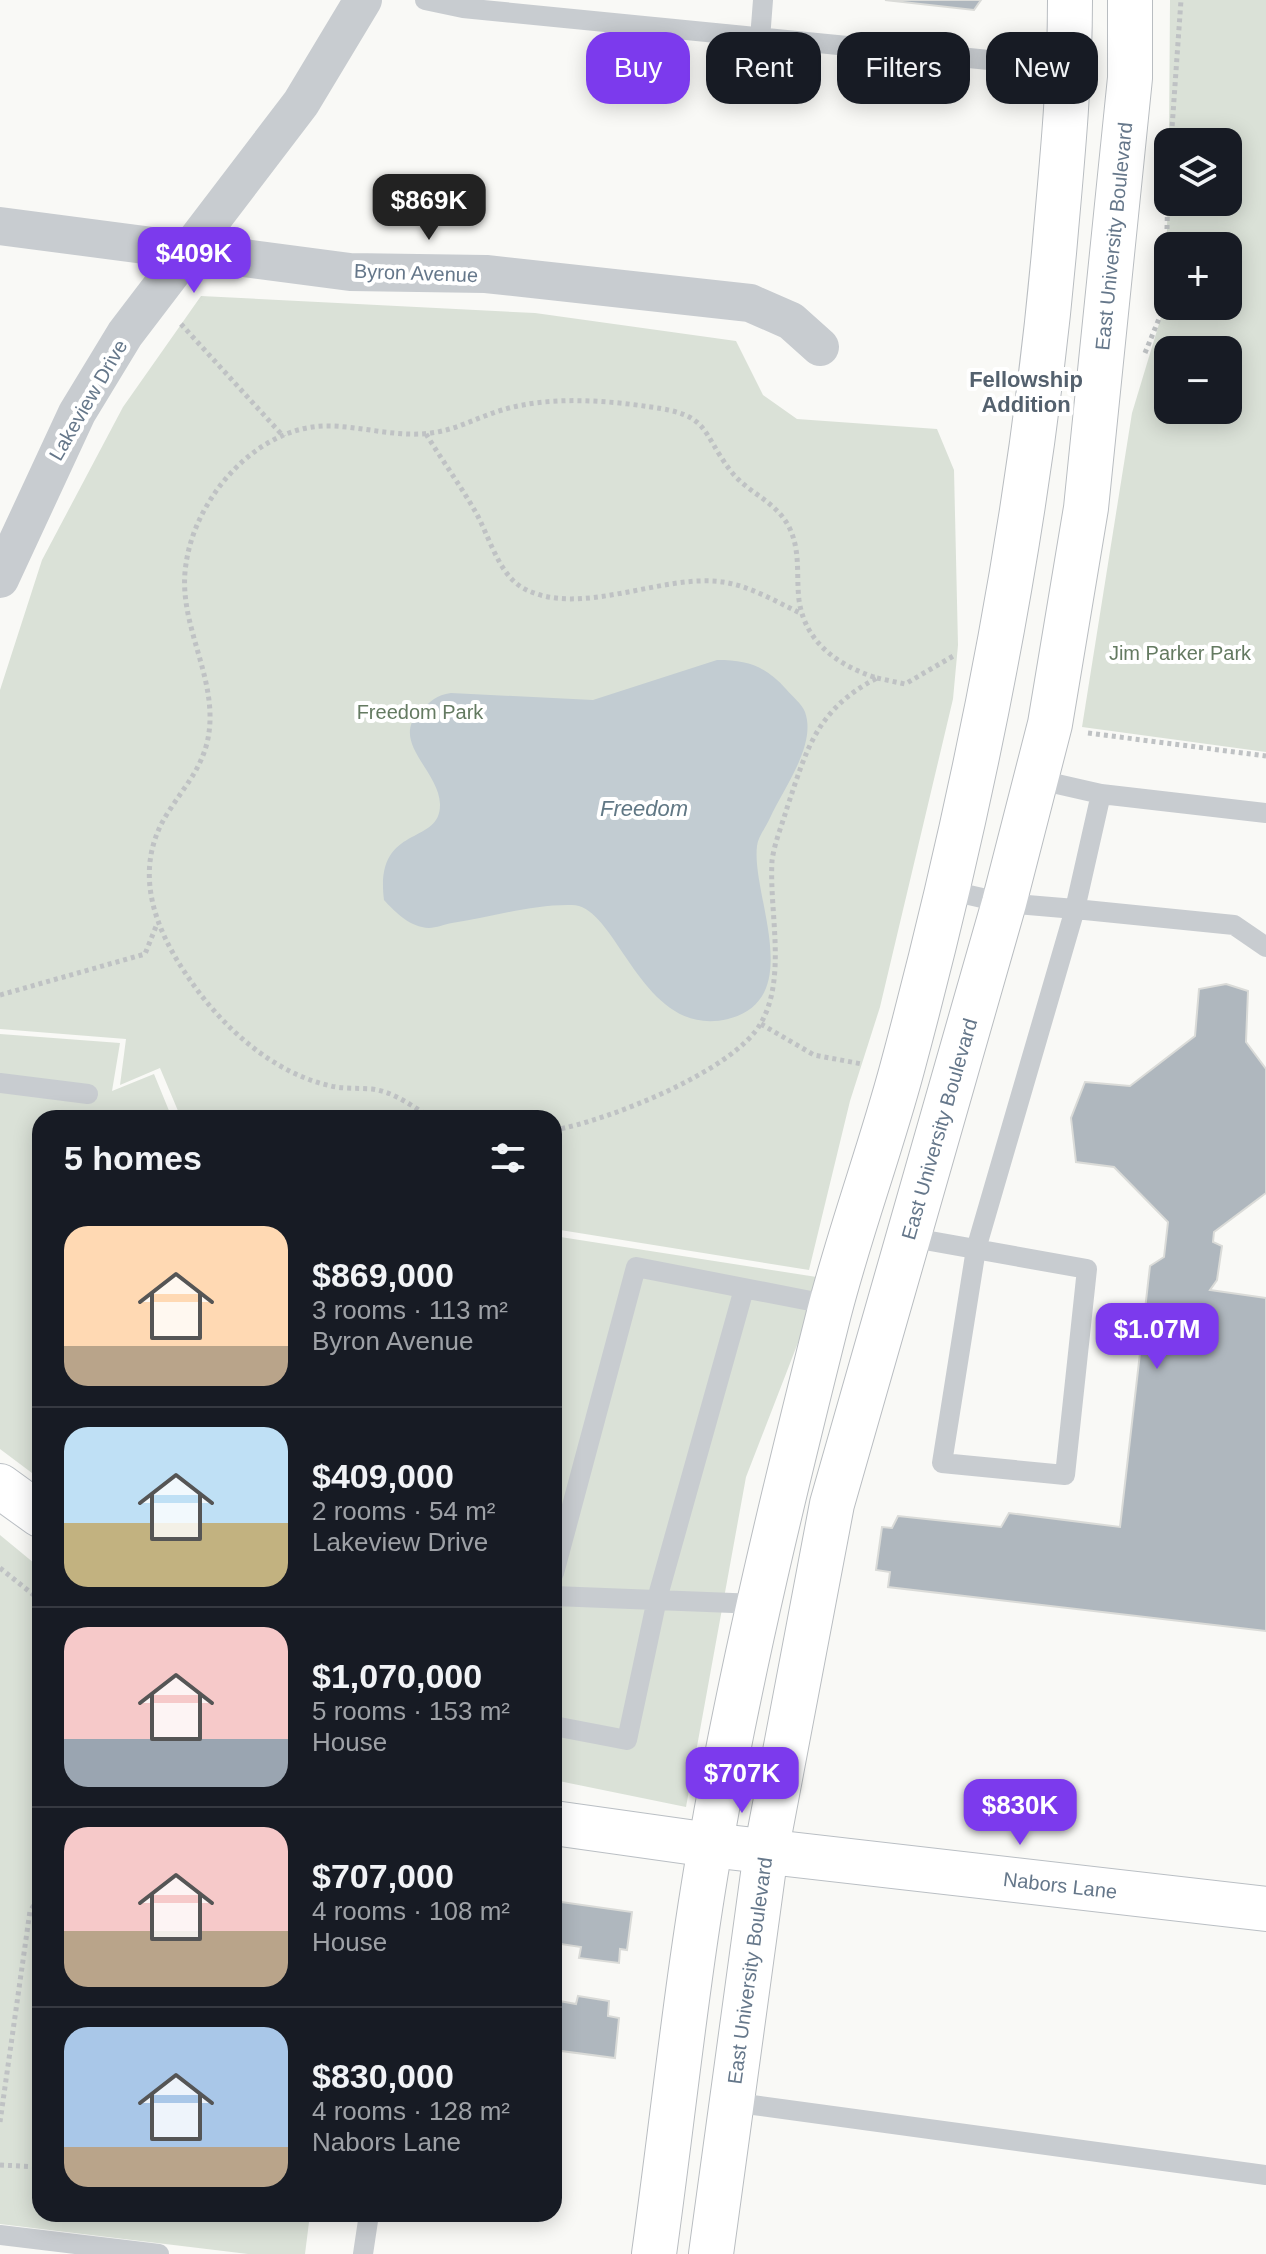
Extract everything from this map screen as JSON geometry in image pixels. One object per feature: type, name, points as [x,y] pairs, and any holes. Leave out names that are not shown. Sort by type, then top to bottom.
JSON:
[{"type":"main road","points":[[1070,0],[1070,32]]},
{"type":"main road","name":"East University Boulevard","points":[[711,2254],[766,1852],[832,1504],[1004,903],[1050,724],[1086,508],[1130,78],[1130,0]]},
{"type":"main road","points":[[654,2254],[710,1845],[758,1604],[831,1305],[901,1072],[947,890],[989,700],[1025,512],[1050,305],[1067,104]]},
{"type":"main road","points":[[0,1486],[32,1509]]},
{"type":"main road","name":"Nabors Lane","points":[[562,1824],[766,1852],[1266,1909]]},
{"type":"street","name":"Lakeview Drive","points":[[0,579],[10,531],[125,334],[301,103],[363,0]]},
{"type":"street","name":"Byron Avenue","points":[[0,226],[191,248],[350,272],[486,274],[750,303],[791,321],[820,347]]},
{"type":"lane","points":[[425,0],[463,8],[706,33]]},
{"type":"lane","points":[[761,32],[763,0]]},
{"type":"lane","points":[[821,45],[986,60]]},
{"type":"lane","points":[[1035,779],[1101,794],[1266,813]]},
{"type":"lane","points":[[908,1237],[976,1249],[1087,1269],[1065,1475],[942,1463],[976,1249],[1075,909],[1101,794]]},
{"type":"lane","points":[[947,890],[1004,903],[1234,925],[1266,947]]},
{"type":"lane","points":[[0,1083],[88,1094]]},
{"type":"lane","points":[[562,1543],[636,1267],[831,1305]]},
{"type":"lane","points":[[562,1728],[627,1740],[657,1599],[744,1289]]},
{"type":"lane","points":[[562,1596],[758,1604]]},
{"type":"lane","points":[[731,2102],[1266,2175]]},
{"type":"lane","points":[[363,2254],[368,2222]]},
{"type":"lane","points":[[0,2235],[159,2254]]},
{"type":"path","points":[[1172,128],[1181,0]]},
{"type":"path","points":[[181,324],[284,437]]},
{"type":"path","points":[[417,1110],[386,1093],[335,1087],[307,1079],[268,1059],[225,1022],[188,978],[157,923],[148,884],[153,844],[165,817],[201,762],[210,718],[209,695],[187,621],[184,593],[192,537],[202,511],[227,477],[258,451],[284,437],[323,426],[426,434],[447,431],[505,409],[545,402],[648,406],[693,418],[709,432],[731,472],[766,499],[786,520],[796,547],[802,615],[824,650],[853,670],[905,684],[960,653]]},
{"type":"path","points":[[426,434],[476,513],[505,570],[522,588],[558,598],[581,598],[674,584],[722,582],[763,595],[802,615]]},
{"type":"path","points":[[562,1129],[620,1110],[711,1069],[747,1042],[761,1024],[772,993],[772,858],[794,788],[809,745],[830,711],[844,698],[877,678]]},
{"type":"path","points":[[1074,732],[1266,756]]},
{"type":"path","points":[[0,995],[145,954],[157,923]]},
{"type":"path","points":[[761,1024],[814,1055],[901,1072]]},
{"type":"path","points":[[0,1568],[32,1594]]},
{"type":"path","points":[[0,2122],[32,1908]]},
{"type":"path","points":[[0,2165],[32,2167]]},
{"type":"green space","name":"Jim Parker Park","points":[[1170,0],[1266,0],[1266,752],[1082,727],[1132,413],[1154,340],[1154,424],[1242,424],[1242,336],[1155,336],[1160,320],[1242,320],[1242,232],[1167,232],[1167,216],[1242,216],[1242,128],[1169,128]]},
{"type":"green space","name":"Freedom Park","points":[[201,296],[535,313],[736,341],[763,395],[797,419],[937,429],[954,470],[958,645],[953,699],[880,1007],[850,1101],[809,1270],[562,1230],[562,1110],[178,1110],[160,1068],[120,1085],[126,1039],[0,1029],[0,690],[42,560],[123,407]]},
{"type":"green space","points":[[0,1034],[120,1043],[112,1091],[154,1074],[169,1110],[32,1110],[32,1473],[0,1449]]},
{"type":"green space","points":[[562,1237],[823,1278],[746,1477],[686,1807],[562,1782]]},
{"type":"green space","points":[[0,1535],[32,1561],[32,2222],[309,2222],[305,2254],[248,2254],[0,2224]]},
{"type":"water","name":"Freedom","points":[[717,660],[747,663],[771,675],[802,706],[807,725],[803,752],[757,846],[757,867],[770,943],[770,968],[765,990],[752,1008],[728,1019],[698,1020],[673,1010],[653,992],[604,926],[588,911],[572,905],[527,909],[429,928],[410,922],[384,900],[384,875],[389,858],[398,847],[430,826],[437,817],[440,804],[438,792],[412,745],[410,734],[412,723],[420,711],[434,699],[451,693],[593,700]]},
{"type":"building","points":[[885,0],[981,0],[974,10]]},
{"type":"building","points":[[1226,984],[1248,991],[1246,1042],[1266,1069],[1266,1193],[1214,1232],[1213,1242],[1222,1246],[1217,1280],[1210,1290],[1266,1298],[1266,1631],[888,1587],[890,1572],[876,1570],[882,1527],[892,1528],[898,1516],[1001,1527],[1009,1513],[1120,1527],[1150,1266],[1164,1257],[1168,1222],[1114,1167],[1076,1162],[1071,1118],[1085,1082],[1130,1086],[1195,1036],[1199,989]]},
{"type":"building","points":[[562,1902],[632,1912],[627,1950],[620,1949],[619,1963],[579,1958],[581,1947],[562,1944]]},
{"type":"building","points":[[578,1996],[609,2001],[608,2016],[619,2018],[615,2058],[562,2051],[562,2001],[576,2004]]},
{"type":"district","name":"Fellowship Addition","points":[[1026,392]]}]
